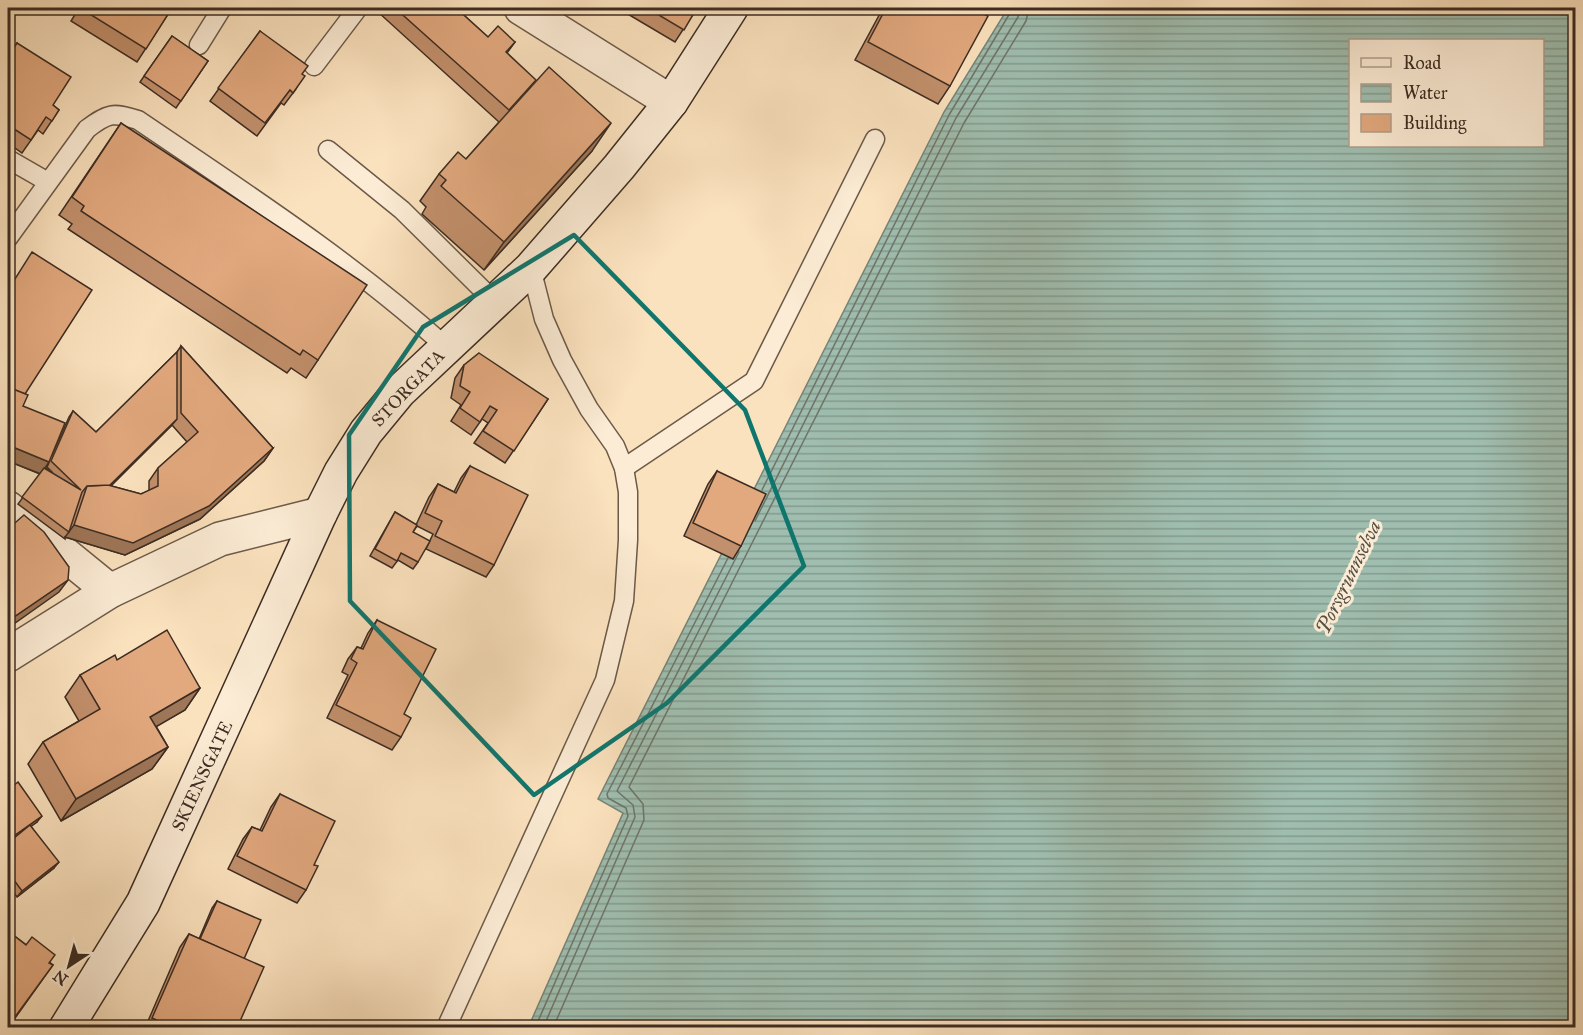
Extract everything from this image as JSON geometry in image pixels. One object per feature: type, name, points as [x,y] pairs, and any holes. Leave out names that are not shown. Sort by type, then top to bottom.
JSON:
[{"type":"street","points":[[521,8],[671,102]]},
{"type":"street","name":"STORGATA","points":[[320,514],[341,472],[366,432],[399,392],[531,268],[619,167],[671,102],[731,8]]},
{"type":"street","points":[[8,508],[110,591]]},
{"type":"street","points":[[8,655],[110,591],[220,539],[320,514]]},
{"type":"street","name":"SKIENSGATE","points":[[66,1028],[143,903],[320,514]]},
{"type":"lane","points":[[199,45],[222,8]]},
{"type":"lane","points":[[314,66],[358,8]]},
{"type":"lane","points":[[8,238],[87,129],[104,116],[119,114],[138,120],[290,222],[399,305],[446,347]]},
{"type":"lane","points":[[624,468],[754,381],[875,139]]},
{"type":"lane","points":[[328,150],[402,210],[495,302]]},
{"type":"lane","points":[[8,159],[48,182]]},
{"type":"lane","points":[[447,1028],[605,680],[624,601],[628,492],[624,468],[615,446],[589,409],[562,360],[544,320],[531,268]]},
{"type":"highlighted area","points":[[574,235],[745,410],[804,566],[667,703],[534,795],[350,601],[349,435],[423,327]]},
{"type":"water","name":"Porsgrunnselva","points":[[1008,8],[1575,8],[1575,1027],[528,1028],[623,813],[598,799],[944,112]]},
{"type":"building","points":[[80,8],[172,8],[146,49]]},
{"type":"building","points":[[395,8],[456,8],[488,37],[498,26],[515,42],[506,52],[536,80],[509,110]]},
{"type":"building","points":[[647,8],[697,8],[684,30]]},
{"type":"building","points":[[886,8],[971,8],[988,16],[950,86],[868,42]]},
{"type":"building","points":[[260,31],[308,66],[302,74],[305,76],[293,93],[290,90],[265,123],[218,88]]},
{"type":"building","points":[[172,36],[208,61],[181,101],[144,76]]},
{"type":"building","points":[[17,43],[71,77],[53,105],[59,110],[52,121],[46,117],[31,140],[8,125],[8,57]]},
{"type":"building","points":[[549,67],[611,123],[504,242],[441,186],[446,180],[439,174],[458,152],[466,159]]},
{"type":"building","points":[[121,123],[367,285],[318,360],[303,350],[300,355],[81,211],[84,206],[72,197]]},
{"type":"building","points":[[32,252],[92,290],[25,394],[8,384],[8,356],[13,348],[8,345],[8,290]]},
{"type":"building","points":[[181,346],[273,448],[209,506],[133,543],[74,525],[87,486],[108,485],[141,494],[158,486],[158,468],[198,432],[181,413]]},
{"type":"building","points":[[177,352],[177,419],[110,485],[87,486],[82,492],[69,532],[22,497],[44,468],[81,490],[51,461],[73,411],[96,432]]},
{"type":"building","points":[[479,353],[548,399],[514,451],[483,431],[497,410],[490,406],[480,422],[460,408],[470,392],[460,386],[464,365]]},
{"type":"building","points":[[8,387],[28,395],[23,406],[65,423],[49,462],[8,445]]},
{"type":"building","points":[[470,466],[528,495],[494,565],[435,536],[442,521],[425,513],[438,484],[456,493]]},
{"type":"building","points":[[717,471],[766,494],[741,546],[693,523]]},
{"type":"building","points":[[395,512],[417,525],[413,532],[430,541],[418,562],[401,553],[397,561],[375,549]]},
{"type":"building","points":[[24,515],[44,532],[69,567],[68,580],[8,621],[8,529]]},
{"type":"building","points":[[377,620],[436,649],[404,714],[411,718],[401,737],[336,705],[357,663],[351,659],[357,647],[363,649]]},
{"type":"building","points":[[167,630],[200,688],[150,717],[168,747],[76,799],[43,742],[100,709],[80,675],[115,655],[117,660]]},
{"type":"building","points":[[18,782],[42,816],[8,840],[8,790]]},
{"type":"building","points":[[280,794],[335,821],[314,865],[318,866],[306,890],[237,856],[252,827],[262,831]]},
{"type":"building","points":[[30,825],[59,862],[22,891],[8,872],[8,843]]},
{"type":"building","points":[[217,901],[261,920],[244,959],[200,939]]},
{"type":"building","points":[[8,931],[26,945],[32,937],[55,955],[49,963],[53,965],[12,1021],[8,1018]]},
{"type":"building","points":[[189,934],[264,967],[237,1028],[167,1028],[168,1025],[152,1018]]}]
